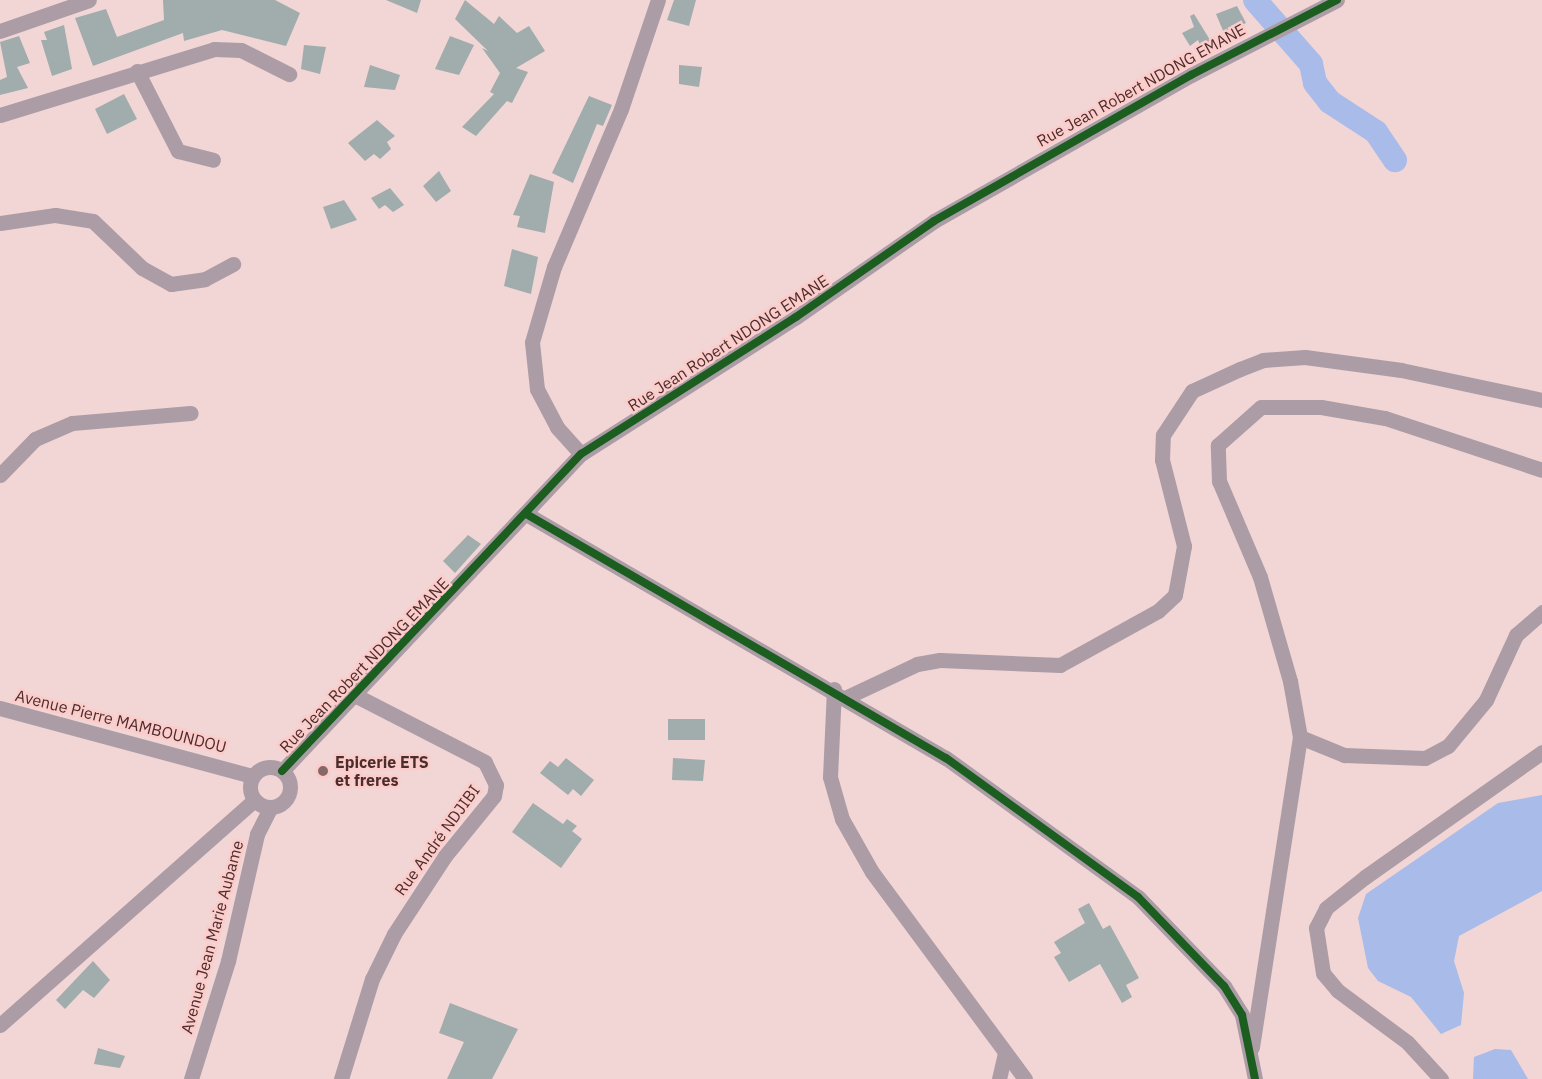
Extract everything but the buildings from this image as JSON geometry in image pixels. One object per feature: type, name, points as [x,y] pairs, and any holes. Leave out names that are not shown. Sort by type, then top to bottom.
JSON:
[{"type":"street","points":[[0,31],[89,0]]},
{"type":"street","points":[[581,454],[545,407],[531,365],[532,342],[554,267],[621,109],[658,0]]},
{"type":"street","name":"Rue Jean Robert NDONG EMANE","points":[[282,771],[351,693],[528,515],[581,454],[796,317],[934,221],[1337,0]]},
{"type":"street","points":[[0,115],[137,71],[227,47],[289,74]]},
{"type":"street","points":[[137,71],[177,151],[213,160]]},
{"type":"street","points":[[0,223],[55,215],[93,221],[142,267],[171,284],[205,279],[233,264]]},
{"type":"street","points":[[847,697],[916,664],[940,660],[1060,665],[1158,611],[1175,595],[1184,546],[1166,481],[1163,435],[1192,391],[1240,369],[1263,360],[1305,357],[1401,370],[1542,400]]},
{"type":"street","points":[[1252,1047],[1300,737],[1290,681],[1260,577],[1219,481],[1218,445],[1261,407],[1321,407],[1385,418],[1542,470]]},
{"type":"street","points":[[0,475],[34,440],[72,423],[191,413]]},
{"type":"street","points":[[528,515],[834,689],[946,758],[1138,897],[1224,986],[1242,1015],[1252,1047],[1255,1079]]},
{"type":"street","points":[[1300,737],[1344,755],[1425,758],[1448,746],[1486,700],[1516,635],[1542,612]]},
{"type":"street","points":[[834,689],[830,777],[842,819],[873,872],[1025,1079]]},
{"type":"street","name":"Rue André NDJIBI","points":[[341,1079],[372,979],[394,934],[445,856],[494,796],[496,785],[484,762],[351,693]]},
{"type":"street","name":"Avenue Pierre MAMBOUNDOU","points":[[0,708],[233,768],[252,776]]},
{"type":"street","points":[[1441,1079],[1407,1042],[1338,991],[1323,973],[1317,928],[1326,908],[1365,877],[1542,752]]},
{"type":"street","points":[[269,767],[282,771],[290,785],[288,795],[271,807],[254,800],[252,776],[269,767]]},
{"type":"street","points":[[0,1026],[254,800]]},
{"type":"street","name":"Avenue Jean Marie Aubame","points":[[191,1079],[228,961],[257,834],[271,807]]},
{"type":"street","points":[[999,1079],[1005,1053]]},
{"type":"water","points":[[1542,795],[1542,891],[1459,936],[1454,961],[1464,993],[1461,1025],[1441,1034],[1411,997],[1378,981],[1368,968],[1358,918],[1366,894],[1498,803]]},
{"type":"water","points":[[1495,1049],[1511,1050],[1528,1079],[1473,1079],[1474,1057]]},
{"type":"waterway","points":[[1255,0],[1311,64],[1315,83],[1330,102],[1376,132],[1395,160]]},
{"type":"cycle path","points":[[282,771],[581,454],[796,317],[934,221],[1191,75],[1337,0]]},
{"type":"cycle path","points":[[528,515],[946,758],[1138,897],[1224,986],[1242,1015],[1255,1079]]},
{"type":"place","name":"Epicerie ETS et freres","points":[[323,771]]}]
